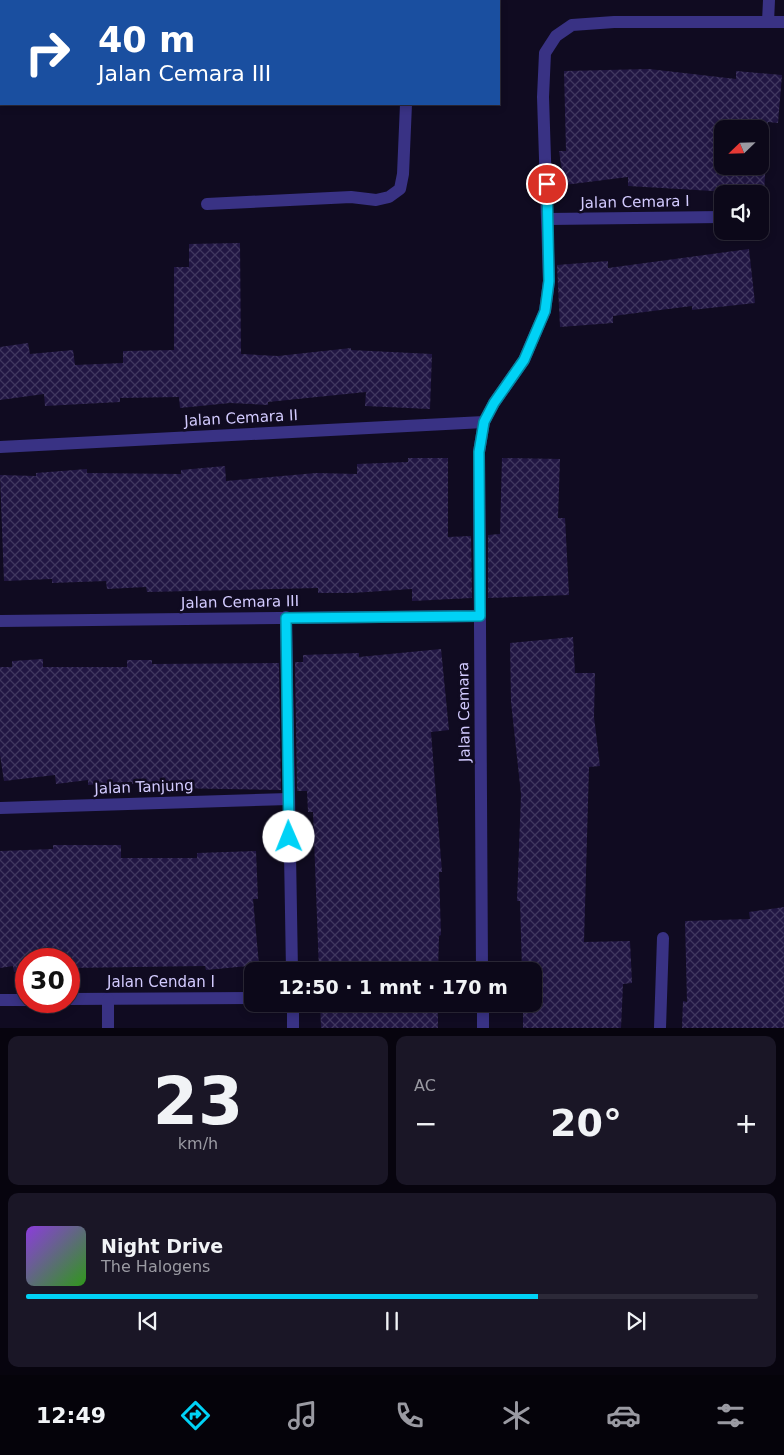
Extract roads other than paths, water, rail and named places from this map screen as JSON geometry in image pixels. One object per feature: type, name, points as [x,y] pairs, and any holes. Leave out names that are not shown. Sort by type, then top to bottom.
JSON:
[{"type":"street","points":[[768,22],[769,0]]},
{"type":"street","points":[[484,422],[494,403],[524,360],[545,311],[549,281],[543,97],[545,54],[556,36],[572,26],[614,22],[784,22]]},
{"type":"street","points":[[208,204],[351,197],[376,200],[390,197],[400,189],[403,174],[406,105]]},
{"type":"street","name":"Jalan Cemara I","points":[[548,219],[714,217]]},
{"type":"street","name":"Jalan Cemara II","points":[[0,446],[484,422]]},
{"type":"street","name":"Jalan Cemara","points":[[482,962],[479,452],[484,422]]},
{"type":"street","name":"Jalan Cemara III","points":[[0,621],[480,616]]},
{"type":"street","points":[[286,618],[292,962]]},
{"type":"street","name":"Jalan Tanjung","points":[[0,808],[289,798]]},
{"type":"street","points":[[660,1028],[663,938]]},
{"type":"street","name":"Jalan Cendan I","points":[[80,999],[244,998]]},
{"type":"street","points":[[108,999],[108,1028]]},
{"type":"street","points":[[0,1000],[15,1000]]},
{"type":"street","points":[[292,1012],[293,1028]]},
{"type":"street","points":[[483,1012],[483,1028]]}]
